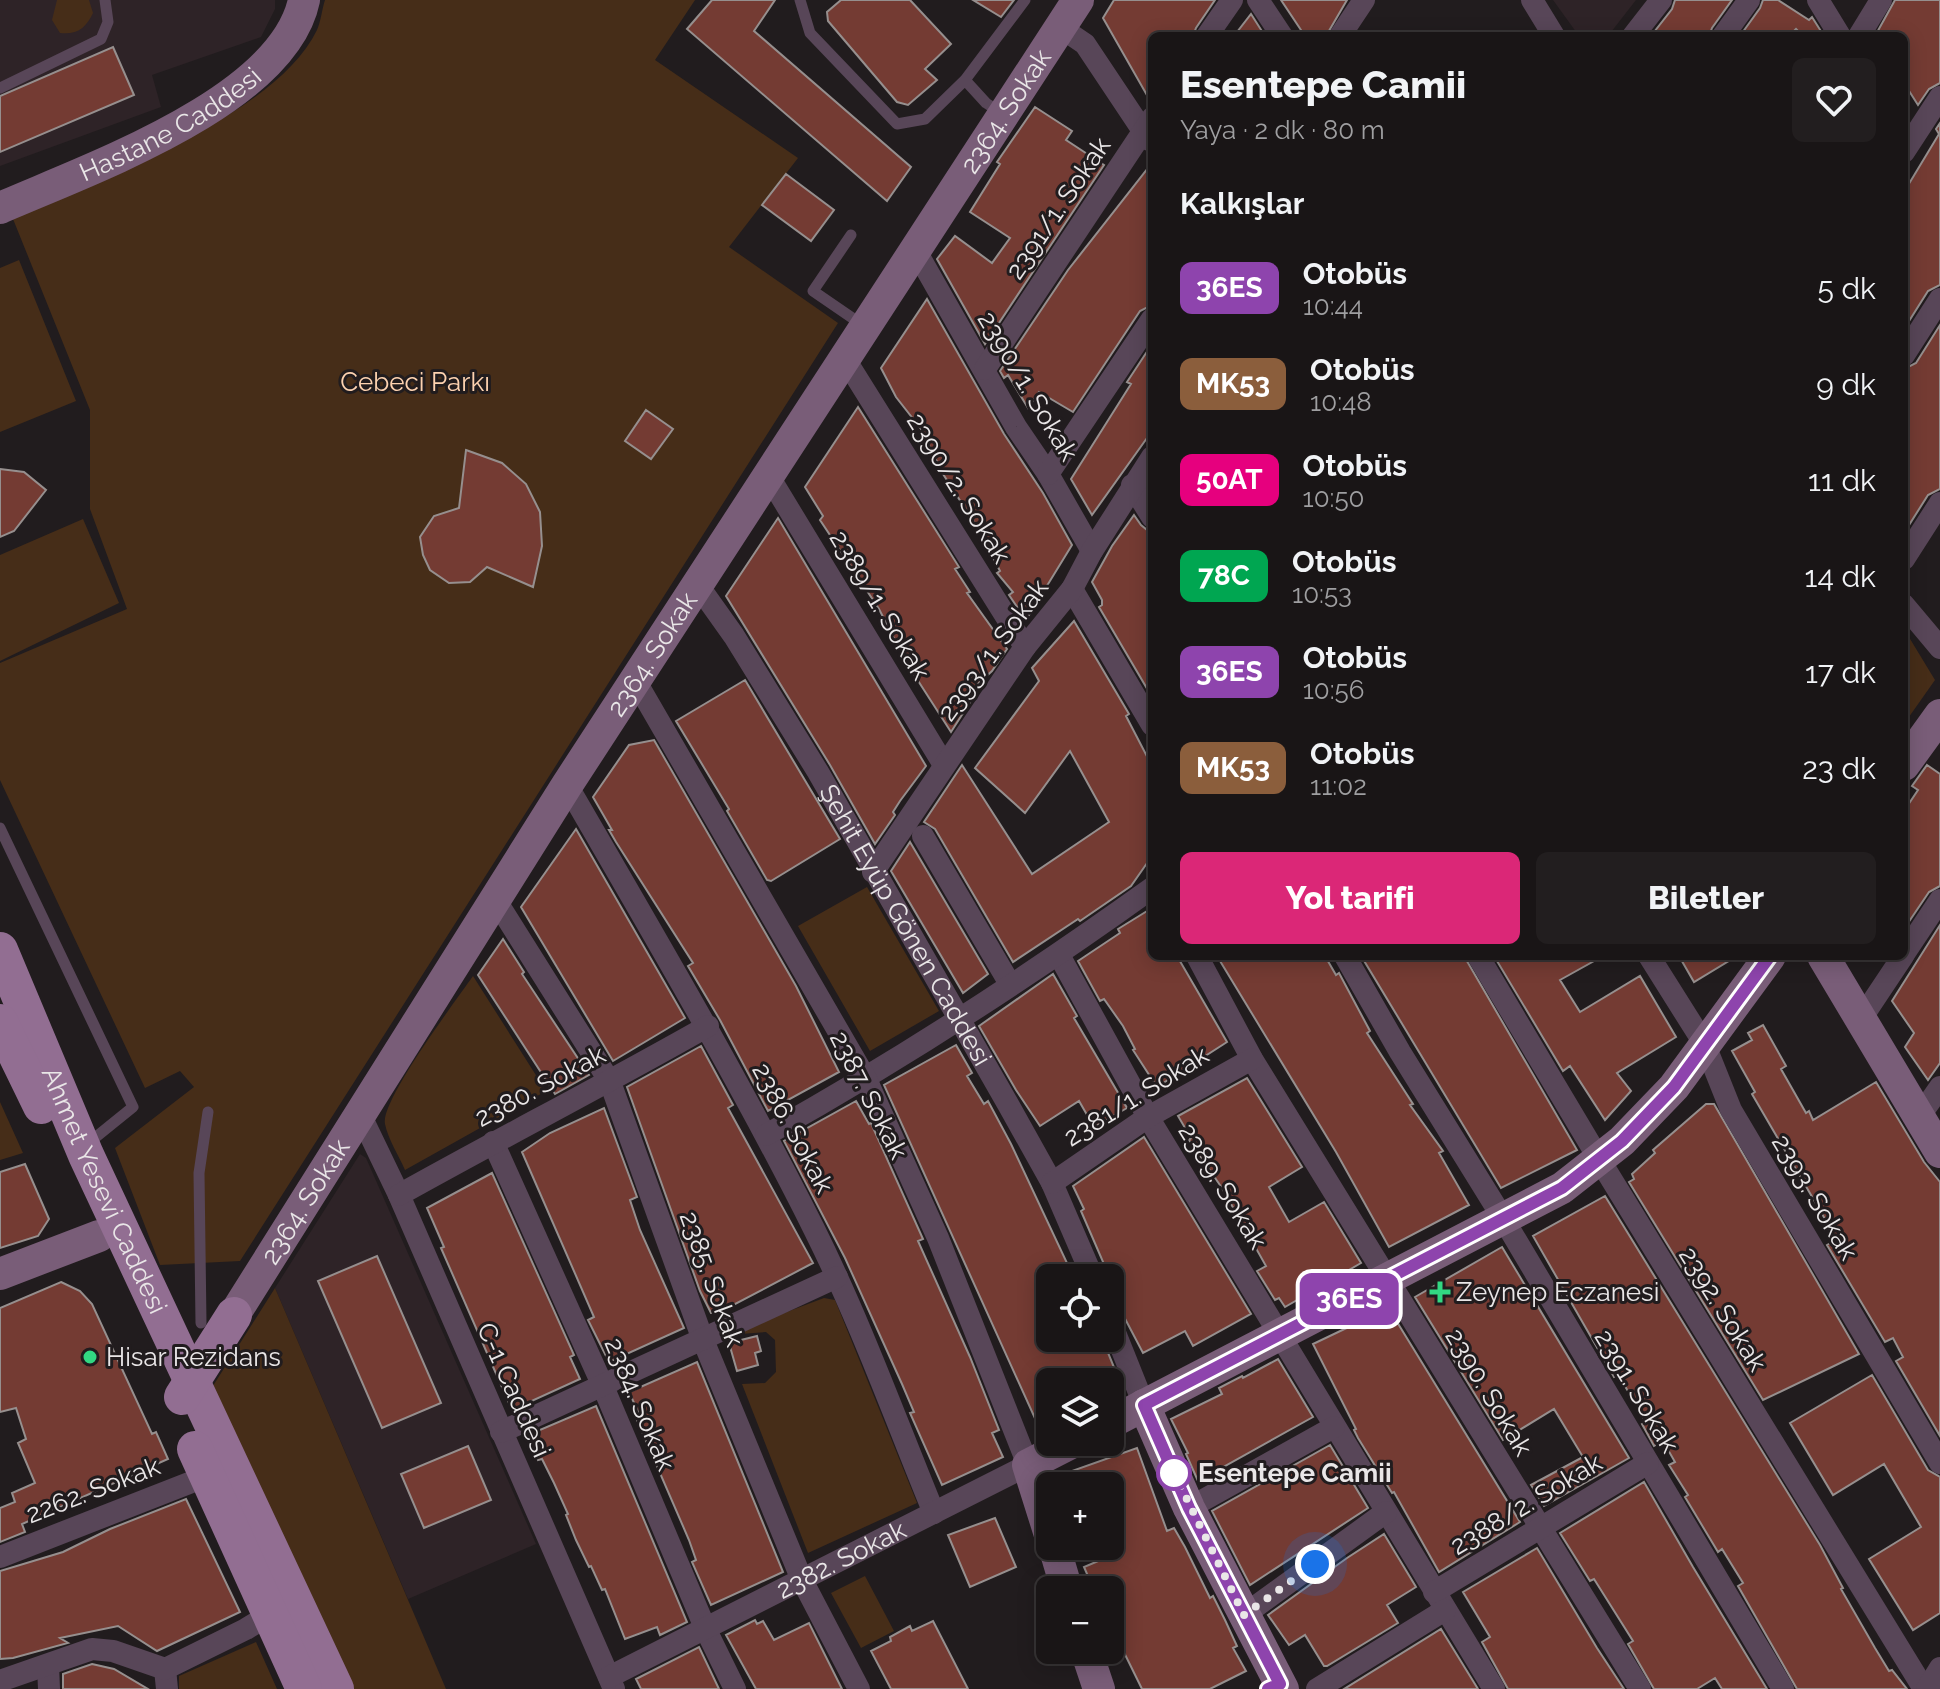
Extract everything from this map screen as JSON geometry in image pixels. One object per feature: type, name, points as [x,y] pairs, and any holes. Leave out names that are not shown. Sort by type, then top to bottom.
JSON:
[{"type":"main road","name":"Hastane Caddesi","points":[[0,187],[113,137],[181,104],[227,77],[266,48],[278,32],[289,0]]},
{"type":"main road","name":"Hastane Caddesi","points":[[0,208],[183,125],[267,65],[288,40],[304,0]]},
{"type":"main road","name":"2364. Sokak","points":[[218,1319],[360,1114],[567,785],[1078,0]]},
{"type":"main road","points":[[1908,759],[1940,715]]},
{"type":"main road","name":"Ahmet Yesevi Caddesi","points":[[0,950],[83,1148],[154,1302],[207,1476],[304,1689]]},
{"type":"main road","points":[[1124,1416],[1562,1188],[1622,1141],[1674,1087],[1767,960]]},
{"type":"main road","points":[[1825,960],[1940,1152]]},
{"type":"main road","name":"Ahmet Yesevi Caddesi","points":[[0,1022],[99,1236],[184,1393],[336,1689]]},
{"type":"main road","points":[[0,1274],[99,1236]]},
{"type":"main road","points":[[154,1302],[172,1319],[182,1323],[218,1319]]},
{"type":"main road","points":[[184,1393],[218,1319]]},
{"type":"main road","points":[[1144,1405],[1189,1508],[1277,1687]]},
{"type":"main road","name":"2382. Sokak","points":[[1028,1465],[1046,1456]]},
{"type":"main road","name":"2387. Sokak","points":[[1028,1465],[1036,1490]]},
{"type":"main road","points":[[1091,1664],[1099,1689]]},
{"type":"street","points":[[1210,32],[1232,0]]},
{"type":"street","points":[[1258,0],[1279,32]]},
{"type":"street","points":[[1343,32],[1364,0]]},
{"type":"street","points":[[1532,0],[1552,32]]},
{"type":"street","points":[[1636,32],[1661,0]]},
{"type":"street","points":[[1726,32],[1749,0]]},
{"type":"street","points":[[1818,0],[1838,32]]},
{"type":"street","points":[[1861,32],[1881,0]]},
{"type":"street","points":[[1060,27],[1085,44],[1148,130]]},
{"type":"street","points":[[1908,140],[1940,97]]},
{"type":"street","name":"2391/1. Sokak","points":[[985,369],[1148,132]]},
{"type":"street","name":"2390/1. Sokak","points":[[916,251],[1016,427],[1048,474],[1092,551]]},
{"type":"street","points":[[1908,349],[1940,299]]},
{"type":"street","points":[[1048,474],[1148,325]]},
{"type":"street","name":"2390/2. Sokak","points":[[845,359],[1025,647]]},
{"type":"street","name":"2393/1. Sokak","points":[[873,872],[1025,647],[1072,589],[1092,551],[1148,463]]},
{"type":"street","name":"2389/1. Sokak","points":[[768,475],[944,765]]},
{"type":"street","points":[[1132,485],[1148,511]]},
{"type":"street","points":[[1908,553],[1940,503]]},
{"type":"street","name":"Şehit Eyüp Gönen Caddesi","points":[[697,584],[734,636],[818,772],[1052,1183],[1087,1264]]},
{"type":"street","points":[[1072,589],[1148,718]]},
{"type":"street","points":[[1908,610],[1940,648]]},
{"type":"street","name":"2387. Sokak","points":[[635,680],[866,1079],[938,1238],[1028,1465]]},
{"type":"street","name":"2386. Sokak","points":[[567,785],[708,1026],[766,1135],[837,1277],[934,1513]]},
{"type":"street","points":[[923,836],[1010,984]]},
{"type":"street","points":[[766,1135],[866,1079],[1059,955],[1148,891]]},
{"type":"street","name":"2385. Sokak","points":[[495,899],[610,1082],[703,1340],[802,1580],[859,1689]]},
{"type":"street","points":[[1908,948],[1940,900]]},
{"type":"street","name":"2389. Sokak","points":[[1059,955],[1148,1117],[1494,1689]]},
{"type":"street","name":"2390. Sokak","points":[[1199,960],[1252,1059],[1640,1689]]},
{"type":"street","name":"2391. Sokak","points":[[1347,960],[1783,1689]]},
{"type":"street","name":"2392. Sokak","points":[[1480,960],[1925,1689]]},
{"type":"street","name":"2393. Sokak","points":[[1652,960],[1705,1045],[1731,1110],[1940,1463]]},
{"type":"street","points":[[1861,1019],[1900,960]]},
{"type":"street","name":"2380. Sokak","points":[[399,1195],[708,1026]]},
{"type":"street","name":"2381/1. Sokak","points":[[1052,1183],[1148,1117],[1252,1059]]},
{"type":"street","points":[[1919,1117],[1940,1087]]},
{"type":"street","name":"C-1 Caddesi","points":[[360,1114],[399,1195],[611,1683]]},
{"type":"street","name":"2384. Sokak","points":[[493,1142],[602,1384],[706,1630],[735,1689]]},
{"type":"street","points":[[501,1432],[837,1277]]},
{"type":"street","points":[[1123,1352],[1144,1405]]},
{"type":"street","points":[[1189,1508],[1334,1427]]},
{"type":"street","name":"2388/2. Sokak","points":[[1317,1689],[1541,1529],[1648,1463]]},
{"type":"street","name":"2382. Sokak","points":[[611,1683],[706,1630],[1028,1465]]},
{"type":"street","name":"2262. Sokak","points":[[0,1557],[207,1476]]},
{"type":"street","points":[[1244,1615],[1386,1512]]},
{"type":"street","points":[[0,1681],[92,1649],[113,1651],[166,1679],[269,1615]]},
{"type":"street","points":[[48,1665],[49,1689]]},
{"type":"street","points":[[1925,1689],[1940,1668]]},
{"type":"lane","points":[[0,88],[101,39],[108,22],[105,0]]},
{"type":"lane","points":[[800,0],[810,33],[897,124],[925,119],[965,80],[1025,0]]},
{"type":"lane","points":[[965,80],[986,103],[1004,114]]},
{"type":"lane","points":[[851,235],[813,291],[865,326]]},
{"type":"lane","points":[[0,828],[133,1107],[83,1148]]},
{"type":"lane","points":[[208,1112],[199,1173],[218,1319]]},
{"type":"shaded area","points":[[0,0],[275,0],[275,9],[261,37],[152,75],[161,107],[0,166]]},
{"type":"shaded area","points":[[1553,0],[1636,0],[1611,32],[1576,32]]},
{"type":"shaded area","points":[[360,1154],[366,1158],[536,1544],[408,1599],[275,1288]]},
{"type":"green space","points":[[57,0],[89,0],[93,13],[80,29],[60,33],[52,20]]},
{"type":"green space","name":"Cebeci Parkı","points":[[325,0],[695,0],[655,60],[798,158],[729,247],[838,323],[240,1261],[160,1265],[115,1148],[194,1087],[180,1071],[145,1088],[0,780],[0,663],[127,609],[90,509],[90,410],[11,214],[181,141],[263,91],[295,62],[317,30]]},
{"type":"green space","points":[[19,260],[76,401],[0,432],[0,268]]},
{"type":"green space","points":[[83,519],[119,603],[0,661],[0,555]]},
{"type":"green space","points":[[1908,636],[1935,680],[1908,718]]},
{"type":"green space","points":[[867,887],[939,1011],[870,1051],[798,926]]},
{"type":"green space","points":[[473,976],[546,1091],[405,1170],[386,1130],[387,1112],[406,1073]]},
{"type":"green space","points":[[0,1102],[23,1153],[0,1160]]},
{"type":"green space","points":[[275,1288],[446,1689],[351,1689],[211,1389]]},
{"type":"green space","points":[[824,1298],[835,1300],[917,1503],[808,1553],[742,1384],[765,1383],[776,1372],[775,1340],[766,1332],[740,1334],[739,1330]]},
{"type":"green space","points":[[865,1576],[894,1631],[861,1648],[831,1593]]},
{"type":"green space","points":[[256,1642],[277,1689],[179,1689],[179,1676]]},
{"type":"building","points":[[712,0],[775,0],[754,31],[911,167],[887,201],[687,29]]},
{"type":"building","points":[[841,0],[910,0],[951,44],[925,69],[937,80],[908,105],[897,102],[828,21],[827,12]]},
{"type":"building","points":[[973,0],[1014,0],[1001,17]]},
{"type":"building","points":[[1114,0],[1215,0],[1194,32],[1148,32],[1148,97],[1103,18]]},
{"type":"building","points":[[1281,0],[1347,0],[1328,32],[1302,32]]},
{"type":"building","points":[[1675,0],[1732,0],[1710,32],[1654,32],[1672,9]]},
{"type":"building","points":[[1763,0],[1778,0],[1809,20],[1812,17],[1821,32],[1799,32],[1796,29],[1793,32],[1743,32]]},
{"type":"building","points":[[1895,0],[1940,0],[1940,83],[1929,89],[1918,105],[1908,89],[1908,32],[1877,32]]},
{"type":"building","points":[[1251,14],[1262,32],[1237,32]]},
{"type":"building","points":[[113,47],[134,95],[0,152],[0,96]]},
{"type":"building","points":[[1035,107],[1072,131],[1066,140],[1104,165],[985,344],[937,259],[955,236],[992,263],[1010,238],[970,212],[1000,164],[997,162]]},
{"type":"building","points":[[1940,123],[1940,285],[1928,291],[1908,323],[1908,185],[1939,134],[1936,129]]},
{"type":"building","points":[[1148,168],[1148,307],[1140,311],[1073,412],[1039,392],[1028,408],[1008,375],[1004,378],[1000,371],[1068,270]]},
{"type":"building","points":[[786,174],[834,210],[811,241],[762,205]]},
{"type":"building","points":[[927,299],[1072,545],[1026,620],[1009,595],[1013,592],[997,573],[1000,571],[979,530],[943,474],[921,429],[896,397],[881,368]]},
{"type":"building","points":[[1940,325],[1940,489],[1928,495],[1908,527],[1908,367],[1916,363]]},
{"type":"building","points":[[1148,350],[1148,437],[1092,515],[1071,479],[1131,384],[1127,382]]},
{"type":"building","points":[[858,407],[959,567],[955,569],[970,592],[967,593],[1007,649],[992,671],[970,691],[974,696],[951,732],[906,662],[879,609],[820,520],[823,516],[805,487]]},
{"type":"building","points":[[646,410],[673,429],[651,459],[625,441]]},
{"type":"building","points":[[466,450],[502,463],[526,484],[540,512],[542,546],[533,587],[487,567],[470,582],[449,583],[430,570],[420,537],[434,516],[459,508]]},
{"type":"building","points":[[0,469],[24,472],[46,490],[14,531],[0,537]]},
{"type":"building","points":[[1134,515],[1148,531],[1148,690],[1099,607],[1102,600],[1092,582]]},
{"type":"building","points":[[778,518],[926,766],[900,801],[893,812],[895,815],[875,844],[726,596]]},
{"type":"building","points":[[1074,621],[1129,714],[1126,716],[1148,758],[1148,862],[1131,886],[1013,962],[935,829],[924,822],[962,765],[1032,874],[1109,822],[1070,751],[1025,813],[975,768],[1039,681],[1032,668]]},
{"type":"building","points":[[745,680],[840,839],[771,881],[767,880],[676,721]]},
{"type":"building","points":[[654,740],[796,986],[839,1072],[768,1111],[688,966],[693,963],[616,842],[593,797],[629,745]]},
{"type":"building","points":[[1927,765],[1940,774],[1940,886],[1929,892],[1908,923],[1908,805],[1918,790],[1912,786]]},
{"type":"building","points":[[576,829],[685,1018],[613,1061],[521,907]]},
{"type":"building","points":[[910,842],[988,974],[963,993],[891,871]]},
{"type":"building","points":[[1148,910],[1148,960],[1179,960],[1227,1042],[1157,1087],[1133,1050],[1123,1026],[1104,999],[1100,1001],[1078,961],[1120,933],[1118,929]]},
{"type":"building","points":[[1940,925],[1940,1063],[1928,1080],[1905,1047],[1914,1033],[1892,1001]]},
{"type":"building","points":[[503,939],[524,972],[522,974],[589,1075],[555,1094],[478,975]]},
{"type":"building","points":[[1219,960],[1327,960],[1336,975],[1339,973],[1370,1031],[1367,1033],[1413,1104],[1410,1105],[1443,1151],[1439,1153],[1469,1205],[1389,1247],[1336,1152]]},
{"type":"building","points":[[1364,960],[1466,960],[1577,1150],[1501,1188]]},
{"type":"building","points":[[1496,960],[1596,960],[1560,980],[1580,1012],[1640,976],[1676,1037],[1617,1073],[1631,1091],[1605,1120],[1570,1066],[1563,1071]]},
{"type":"building","points":[[1681,960],[1730,960],[1694,982]]},
{"type":"building","points":[[1053,974],[1077,1016],[1074,1018],[1127,1108],[1094,1127],[1079,1101],[1040,1126],[979,1026]]},
{"type":"building","points":[[1763,1025],[1786,1066],[1781,1069],[1813,1120],[1876,1082],[1924,1162],[1940,1182],[1940,1436],[1896,1361],[1903,1357],[1893,1338],[1885,1342],[1827,1245],[1834,1241],[1829,1233],[1832,1231],[1752,1094],[1755,1092],[1732,1051],[1752,1040],[1748,1033]]},
{"type":"building","points":[[956,1045],[972,1073],[967,1076],[984,1104],[988,1101],[1011,1144],[1067,1264],[1036,1264],[1036,1352],[1108,1352],[1114,1368],[1036,1368],[1036,1421],[884,1085]]},
{"type":"building","points":[[701,1046],[733,1105],[728,1108],[813,1263],[718,1313],[711,1313],[700,1291],[627,1087]]},
{"type":"building","points":[[1247,1078],[1302,1167],[1269,1187],[1289,1222],[1324,1202],[1361,1263],[1285,1307],[1279,1298],[1275,1300],[1257,1271],[1266,1266],[1222,1188],[1189,1140],[1191,1138],[1178,1116]]},
{"type":"building","points":[[856,1101],[871,1123],[923,1239],[918,1241],[999,1430],[992,1433],[1003,1457],[942,1485],[910,1413],[914,1412],[845,1258],[784,1141]]},
{"type":"building","points":[[1706,1104],[1714,1104],[1859,1354],[1763,1400],[1629,1182],[1634,1179],[1632,1174],[1655,1153],[1653,1150]]},
{"type":"building","points":[[604,1108],[637,1197],[630,1200],[640,1230],[684,1328],[609,1362],[588,1320],[594,1317],[522,1152],[550,1133]]},
{"type":"building","points":[[1144,1137],[1251,1314],[1193,1346],[1185,1331],[1143,1353],[1124,1317],[1124,1264],[1104,1264],[1073,1186]]},
{"type":"building","points":[[25,1164],[49,1219],[38,1236],[0,1248],[0,1172]]},
{"type":"building","points":[[492,1173],[574,1355],[570,1357],[580,1379],[512,1410],[441,1248],[444,1247],[427,1208]]},
{"type":"building","points":[[1605,1196],[1820,1545],[1841,1589],[1889,1671],[1892,1670],[1907,1689],[1797,1689],[1738,1586],[1743,1583],[1722,1549],[1718,1552],[1685,1497],[1688,1495],[1669,1465],[1675,1462],[1663,1441],[1654,1446],[1636,1404],[1618,1375],[1614,1377],[1533,1236]]},
{"type":"building","points":[[1502,1247],[1629,1458],[1544,1506],[1531,1485],[1583,1457],[1554,1409],[1503,1440],[1415,1297]]},
{"type":"building","points":[[377,1256],[441,1403],[382,1428],[318,1281]]},
{"type":"building","points":[[61,1282],[80,1291],[92,1304],[152,1434],[156,1432],[168,1459],[22,1524],[25,1532],[0,1542],[0,1508],[15,1502],[12,1493],[35,1483],[18,1443],[26,1439],[16,1408],[0,1412],[0,1308]]},
{"type":"building","points":[[1389,1309],[1520,1522],[1439,1572],[1394,1492],[1358,1438],[1313,1344],[1355,1324],[1356,1327]]},
{"type":"building","points":[[757,1336],[761,1351],[755,1353],[758,1365],[737,1371],[729,1343]]},
{"type":"building","points":[[1278,1359],[1313,1417],[1198,1481],[1171,1419],[1222,1394],[1219,1388]]},
{"type":"building","points":[[697,1362],[783,1572],[711,1605],[692,1562],[696,1560],[689,1540],[637,1420],[641,1418],[629,1392]]},
{"type":"building","points":[[1872,1375],[1928,1470],[1940,1477],[1940,1613],[1913,1630],[1869,1559],[1921,1527],[1884,1464],[1833,1495],[1790,1423]]},
{"type":"building","points":[[596,1406],[687,1622],[660,1635],[657,1627],[625,1639],[605,1589],[602,1590],[589,1567],[554,1483],[542,1459],[538,1460],[528,1435]]},
{"type":"building","points":[[1330,1445],[1368,1508],[1250,1585],[1212,1511]]},
{"type":"building","points":[[468,1446],[491,1500],[424,1528],[401,1474]]},
{"type":"building","points":[[1137,1448],[1167,1531],[1174,1528],[1237,1646],[1233,1648],[1246,1671],[1210,1689],[1142,1689],[1124,1652],[1124,1576],[1088,1576],[1084,1567],[1101,1560],[1124,1560],[1124,1472],[1069,1472],[1114,1456],[1124,1456],[1124,1453]]},
{"type":"building","points":[[1644,1482],[1767,1689],[1722,1689],[1715,1678],[1697,1689],[1654,1689],[1628,1644],[1633,1641],[1594,1579],[1590,1581],[1560,1533]]},
{"type":"building","points":[[186,1499],[240,1612],[157,1651],[118,1626],[60,1638],[68,1643],[0,1659],[0,1571],[63,1552],[110,1529]]},
{"type":"building","points":[[995,1518],[1016,1567],[970,1587],[948,1535]]},
{"type":"building","points":[[1384,1534],[1416,1587],[1387,1605],[1398,1623],[1327,1666],[1324,1666],[1305,1635],[1289,1645],[1268,1615]]},
{"type":"building","points":[[1537,1548],[1624,1689],[1508,1689],[1482,1642],[1490,1637],[1463,1592]]},
{"type":"building","points":[[755,1620],[757,1624],[763,1621],[774,1640],[809,1623],[842,1689],[756,1689],[726,1635]]},
{"type":"building","points":[[933,1621],[968,1689],[891,1689],[871,1651],[910,1626],[912,1631]]},
{"type":"building","points":[[1441,1629],[1478,1689],[1344,1689]]},
{"type":"building","points":[[699,1647],[719,1689],[641,1689],[636,1679]]},
{"type":"building","points":[[92,1664],[114,1669],[148,1689],[63,1689],[63,1674]]},
{"type":"bus line","name":"36ES","points":[[1268,1689],[1280,1684],[1189,1508],[1144,1405],[1562,1188],[1622,1141],[1674,1087],[1767,960]]},
{"type":"place","name":"Zeynep Eczanesi","points":[[1440,1292]]},
{"type":"place","name":"Hisar Rezidans","points":[[90,1357]]},
{"type":"place","name":"Esentepe Camii","points":[[1174,1473]]},
{"type":"route","points":[[1174,1473],[1244,1615],[1315,1564]]}]
